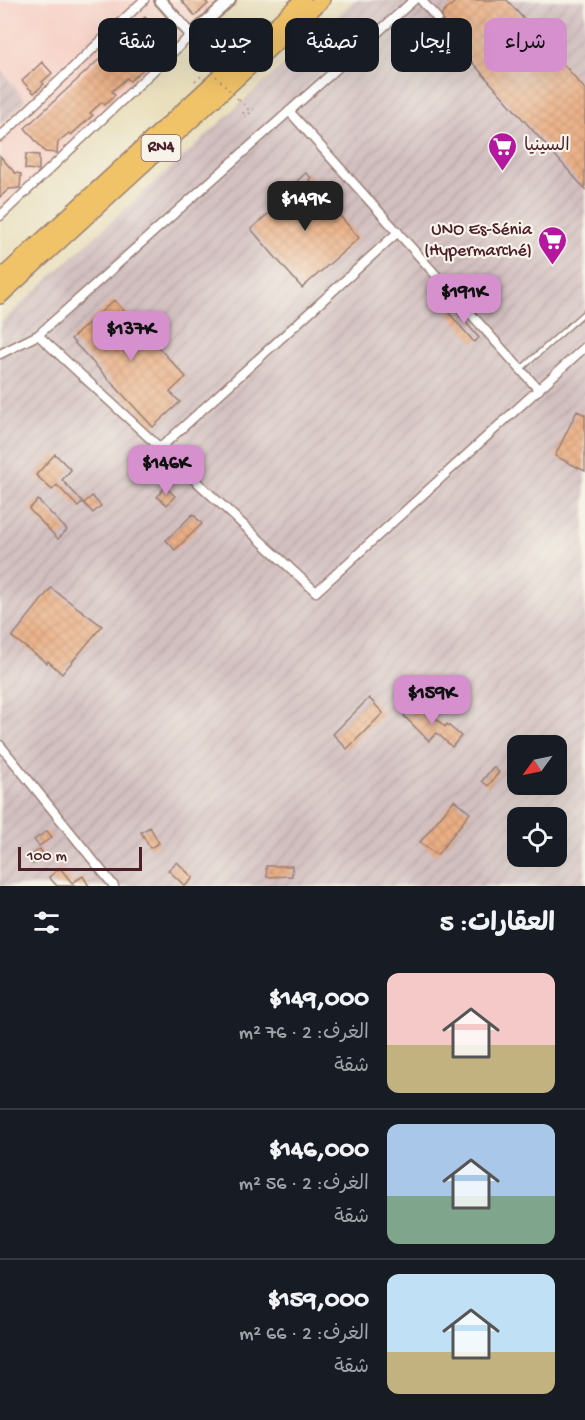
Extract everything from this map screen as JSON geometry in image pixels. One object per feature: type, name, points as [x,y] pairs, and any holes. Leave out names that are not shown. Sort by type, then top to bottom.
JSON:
[{"type":"highway","name":"RN4","points":[[0,279],[303,0]]},
{"type":"highway","name":"RN4","points":[[0,296],[322,0]]},
{"type":"street","points":[[0,137],[144,0]]},
{"type":"street","points":[[160,0],[189,33]]},
{"type":"street","points":[[210,18],[230,0]]},
{"type":"street","points":[[0,354],[38,336],[414,0]]},
{"type":"street","points":[[421,0],[437,18]]},
{"type":"street","points":[[0,216],[189,37]]},
{"type":"street","points":[[290,111],[539,390]]},
{"type":"street","points":[[160,448],[398,232]]},
{"type":"street","points":[[38,336],[316,592],[585,347]]},
{"type":"street","points":[[0,746],[114,886]]},
{"type":"lane","points":[[521,370],[585,312]]},
{"type":"path","points":[[212,72],[248,109],[242,114],[246,117],[254,109]]},
{"type":"shaded area","points":[[0,0],[230,0],[211,18],[189,18],[189,39],[177,50],[177,18],[98,18],[98,72],[154,72],[0,218],[0,125],[26,101],[0,69]]},
{"type":"shaded area","points":[[355,0],[585,0],[585,886],[0,886],[0,323],[285,64],[285,72],[379,72],[379,18],[335,18]]},
{"type":"shaded area","points":[[0,69],[26,101],[0,125]]},
{"type":"building","points":[[181,0],[204,0],[208,4],[195,16]]},
{"type":"building","points":[[457,0],[507,0],[523,18],[484,18],[484,72],[567,72],[567,68],[585,89],[585,189],[472,62],[472,18],[443,18],[442,14]]},
{"type":"building","points":[[98,60],[98,72],[140,72],[130,81],[127,78],[112,91],[115,95],[105,105],[102,102],[90,113],[93,115],[71,135],[69,133],[58,142],[57,153],[45,152],[25,128]]},
{"type":"building","points":[[42,62],[52,73],[34,93],[22,81]]},
{"type":"building","points":[[26,154],[39,155],[39,170],[25,169]]},
{"type":"building","points":[[0,156],[15,173],[21,174],[20,188],[9,189],[0,197]]},
{"type":"building","points":[[306,173],[311,178],[309,180],[359,238],[302,288],[251,229],[287,197],[284,193]]},
{"type":"building","points":[[114,300],[186,377],[170,392],[180,402],[153,427],[71,339]]},
{"type":"building","points":[[454,308],[479,338],[474,342],[449,313]]},
{"type":"building","points":[[577,411],[585,415],[585,471],[555,456]]},
{"type":"building","points":[[55,454],[71,470],[62,480],[83,502],[78,507],[57,485],[52,490],[36,475]]},
{"type":"building","points":[[165,487],[175,496],[167,505],[157,497]]},
{"type":"building","points":[[92,496],[101,506],[93,513],[84,503]]},
{"type":"building","points":[[38,500],[67,530],[58,539],[29,509]]},
{"type":"building","points":[[193,514],[202,524],[175,550],[166,540]]},
{"type":"building","points":[[51,588],[102,626],[62,674],[48,661],[47,663],[12,637]]},
{"type":"building","points":[[369,698],[383,713],[347,749],[333,734]]},
{"type":"building","points":[[413,707],[419,713],[425,707],[445,727],[447,724],[461,736],[452,747],[437,733],[429,741],[404,716]]},
{"type":"building","points":[[493,767],[499,772],[488,786],[482,781]]},
{"type":"building","points":[[454,800],[470,813],[437,855],[420,842]]},
{"type":"building","points":[[150,827],[159,843],[150,848],[141,832]]},
{"type":"building","points":[[47,831],[52,837],[39,846],[34,840]]},
{"type":"building","points":[[40,849],[45,856],[33,864],[29,857]]},
{"type":"building","points":[[177,862],[193,878],[185,886],[168,870]]},
{"type":"building","points":[[266,866],[292,866],[292,876],[267,877]]},
{"type":"building","points":[[60,868],[72,883],[83,876],[89,886],[57,886],[49,877]]},
{"type":"place","name":"السينيا","points":[[503,172]]},
{"type":"place","name":"UNO Es-Sénia (Hypermarché)","points":[[553,266]]}]
